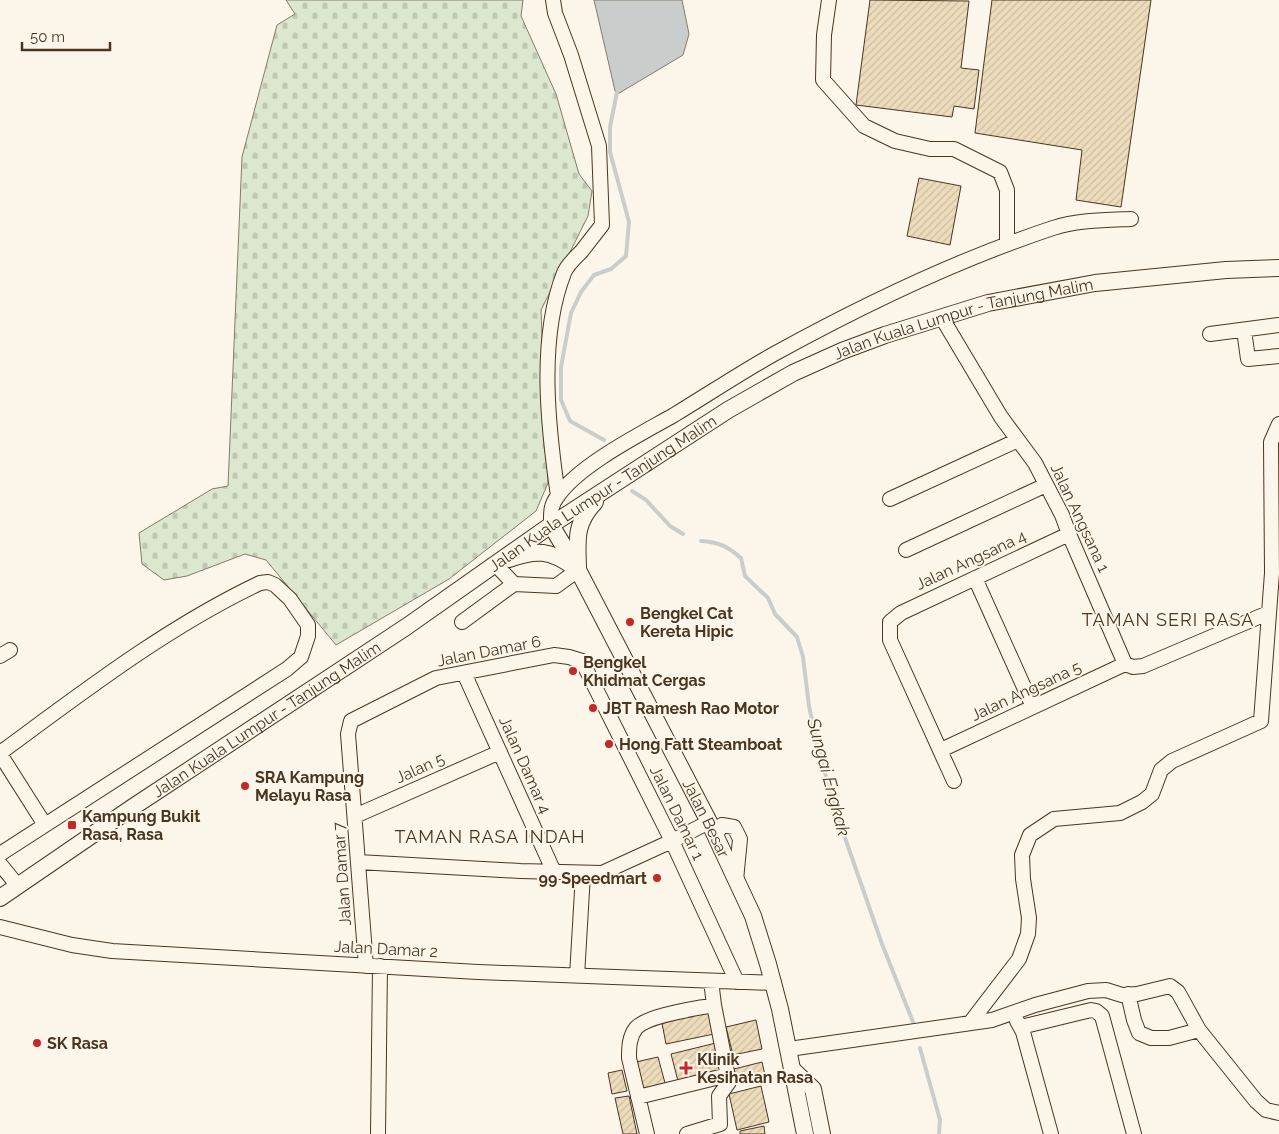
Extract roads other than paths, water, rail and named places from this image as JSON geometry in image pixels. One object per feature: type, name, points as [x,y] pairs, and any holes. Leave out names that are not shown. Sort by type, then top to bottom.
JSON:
[{"type":"main road","name":"Jalan Kuala Lumpur - Tanjung Malim","points":[[0,898],[133,807],[406,627],[551,525],[728,410],[793,373],[876,338],[988,304],[1094,283],[1226,270],[1279,268]]},
{"type":"main road","points":[[578,570],[577,539],[582,518],[606,489]]},
{"type":"main road","name":"Jalan Besar","points":[[551,525],[578,570],[712,829],[753,916],[774,983],[806,1134]]},
{"type":"main road","points":[[495,564],[519,556],[550,553],[563,559],[578,570]]},
{"type":"main road","points":[[793,1070],[788,1094],[794,1134]]},
{"type":"main road","points":[[793,1070],[813,1090],[822,1134]]},
{"type":"street","points":[[553,0],[555,13],[571,55],[599,146],[602,225],[565,271],[550,330],[548,418],[558,496]]},
{"type":"street","points":[[829,0],[824,35],[823,80],[864,126],[895,141],[930,149],[954,149],[1000,172],[1007,190],[1007,244]]},
{"type":"street","points":[[551,525],[551,508],[558,496],[577,475],[614,450],[772,355],[830,324],[924,278],[1007,244],[1068,224],[1131,219]]},
{"type":"street","name":"Jalan Angsana 1","points":[[942,318],[1001,417],[1035,463],[1062,515],[1125,664]]},
{"type":"street","points":[[1210,334],[1279,325]]},
{"type":"street","points":[[1244,330],[1248,359],[1279,356]]},
{"type":"street","points":[[970,1023],[1019,959],[1028,934],[1029,918],[1023,879],[1022,855],[1030,835],[1054,819],[1120,813],[1142,802],[1152,794],[1161,770],[1172,761],[1262,721],[1272,573],[1271,442],[1279,424]]},
{"type":"street","points":[[890,499],[1018,440]]},
{"type":"street","points":[[906,550],[1046,484]]},
{"type":"street","name":"Jalan Angsana 4","points":[[940,750],[890,640],[890,622],[901,613],[1069,534]]},
{"type":"street","points":[[495,564],[514,584]]},
{"type":"street","points":[[462,622],[514,584],[556,586],[578,570]]},
{"type":"street","points":[[975,578],[1033,707]]},
{"type":"street","points":[[0,854],[45,825],[287,669],[300,657],[308,636],[308,625],[290,599],[275,585],[268,582],[260,583],[195,618],[130,659],[0,753],[45,825]]},
{"type":"street","points":[[1125,664],[1133,667],[1143,666],[1268,613]]},
{"type":"street","name":"Jalan Damar 6","points":[[352,721],[436,678],[554,655],[582,661]]},
{"type":"street","name":"Jalan Damar 1","points":[[582,661],[672,841],[737,982]]},
{"type":"street","name":"Jalan Angsana 5","points":[[940,750],[1125,664]]},
{"type":"street","name":"Jalan Damar 4","points":[[464,673],[554,872]]},
{"type":"street","name":"Jalan Damar 7","points":[[352,721],[348,734],[358,862],[373,966],[378,1134]]},
{"type":"street","points":[[940,750],[954,781]]},
{"type":"street","name":"Jalan 5","points":[[355,816],[500,752]]},
{"type":"street","points":[[358,862],[583,874],[602,873],[672,841],[712,829]]},
{"type":"street","points":[[0,864],[18,886]]},
{"type":"street","points":[[577,976],[583,874]]},
{"type":"street","name":"Jalan Damar 2","points":[[0,927],[72,944],[112,951],[577,976],[774,983]]},
{"type":"street","points":[[687,1134],[720,1124],[718,1096],[728,1084],[711,981]]},
{"type":"street","points":[[789,1049],[992,1020],[1044,1003],[1088,992],[1106,990],[1122,995],[1137,994],[1170,986],[1178,992],[1199,1030],[1256,1101],[1266,1110],[1279,1113]]},
{"type":"street","points":[[1128,994],[1139,1033],[1151,1038],[1169,1038],[1199,1030]]},
{"type":"street","points":[[647,1134],[629,1058],[628,1046],[636,1028],[654,1018],[714,1005]]},
{"type":"street","points":[[1021,1027],[1091,1010],[1096,1011],[1102,1016],[1134,1134]]},
{"type":"street","points":[[1012,1014],[1021,1027],[1051,1134]]},
{"type":"street","points":[[638,1097],[728,1075]]},
{"type":"waterway","name":"Sungai Engkak","points":[[604,440],[570,421],[561,400],[561,367],[571,313],[581,292],[594,275],[611,269],[626,256],[629,222],[610,152],[610,127],[617,92]]},
{"type":"waterway","name":"Sungai Engkak","points":[[632,491],[646,500],[670,526],[683,534]]},
{"type":"waterway","name":"Sungai Engkak","points":[[701,541],[722,545],[741,558],[745,576],[768,598],[775,614],[797,637],[803,657],[809,706],[817,744],[835,809],[882,944],[913,1022]]},
{"type":"waterway","name":"Sungai Engkak","points":[[920,1048],[940,1120],[939,1134]]},
{"type":"place","name":"Bengkel Cat Kereta Hipic","points":[[630,622]]},
{"type":"place","name":"Bengkel Khidmat Cergas","points":[[573,671]]},
{"type":"place","name":"JBT Ramesh Rao Motor","points":[[593,708]]},
{"type":"place","name":"Hong Fatt Steamboat","points":[[609,744]]},
{"type":"place","name":"SRA Kampung Melayu Rasa","points":[[245,786]]},
{"type":"place","name":"Kampung Bukit Rasa, Rasa","points":[[72,825]]},
{"type":"place","name":"99 Speedmart","points":[[657,878]]},
{"type":"place","name":"SK Rasa","points":[[37,1043]]},
{"type":"place","name":"Klinik Kesihatan Rasa","points":[[686,1068]]},
{"type":"district","name":"TAMAN SERI RASA","points":[[1168,619]]},
{"type":"district","name":"TAMAN RASA INDAH","points":[[490,836]]}]
